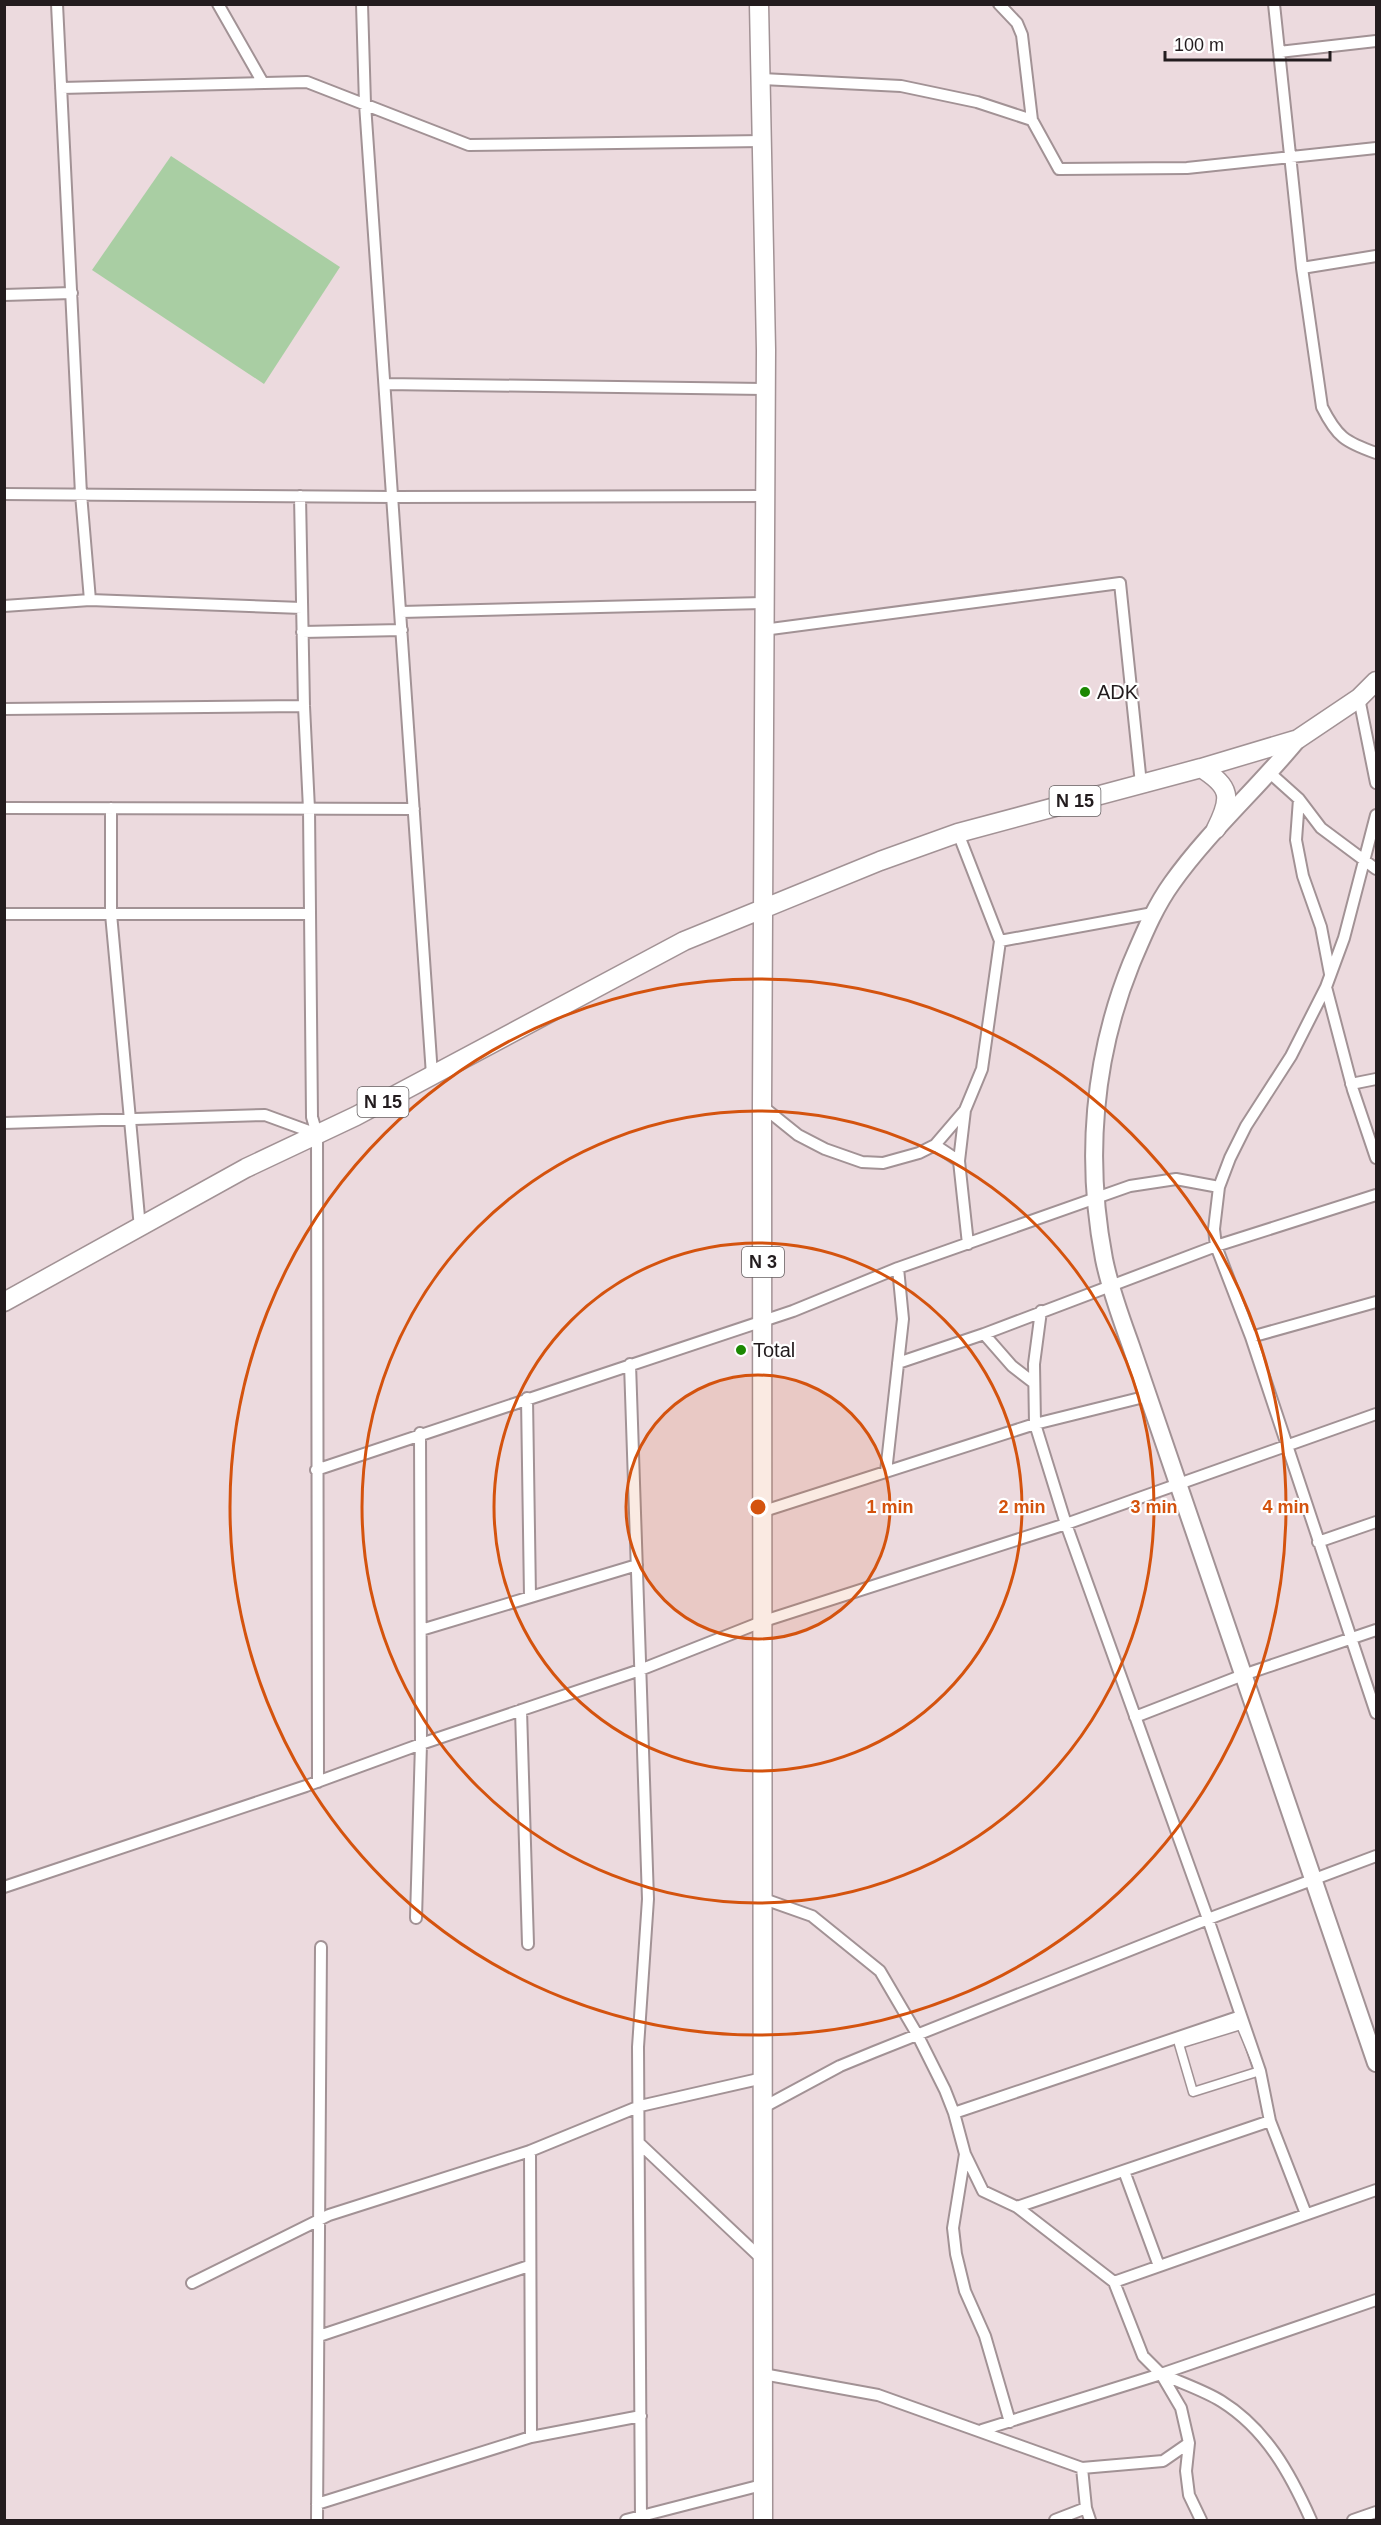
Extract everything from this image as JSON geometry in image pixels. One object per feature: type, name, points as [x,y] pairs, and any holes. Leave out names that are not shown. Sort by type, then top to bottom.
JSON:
[{"type":"main road","name":"N 3","points":[[759,4],[766,389],[763,603],[762,1106],[763,2520]]},
{"type":"main road","name":"N 15","points":[[4,1302],[246,1168],[432,1075],[684,941],[880,861],[958,833],[1201,768],[1298,739],[1359,698],[1377,681]]},
{"type":"main road","points":[[1298,739],[1184,867],[1153,913],[1124,983],[1113,1018],[1096,1095],[1095,1198],[1111,1285],[1312,1879],[1377,2063]]},
{"type":"main road","points":[[1201,768],[1224,786],[1227,795],[1225,811],[1216,829]]},
{"type":"street","points":[[57,4],[81,494],[90,600]]},
{"type":"street","points":[[218,4],[263,83]]},
{"type":"street","points":[[362,4],[365,104],[432,1075]]},
{"type":"street","points":[[999,4],[1017,23],[1022,35],[1032,120],[1059,169],[1186,168],[1377,148]]},
{"type":"street","points":[[1274,4],[1302,268],[1322,407],[1332,426],[1346,442],[1377,453]]},
{"type":"street","points":[[1279,52],[1377,41]]},
{"type":"street","points":[[762,79],[901,86],[977,102],[1032,120]]},
{"type":"street","points":[[61,88],[307,82],[469,145],[763,141]]},
{"type":"street","points":[[1302,268],[1377,256]]},
{"type":"street","points":[[4,295],[72,293]]},
{"type":"street","points":[[385,384],[766,389]]},
{"type":"street","points":[[4,494],[393,497],[765,496]]},
{"type":"street","points":[[300,496],[304,706],[309,808],[312,1117],[317,1134],[318,1782]]},
{"type":"street","points":[[763,630],[1120,583],[1141,784]]},
{"type":"street","points":[[4,606],[90,600],[302,608]]},
{"type":"street","points":[[400,612],[763,603]]},
{"type":"street","points":[[302,632],[402,630]]},
{"type":"street","points":[[1359,698],[1377,783]]},
{"type":"street","points":[[4,709],[304,706]]},
{"type":"street","points":[[1270,773],[1299,799],[1321,828],[1377,869]]},
{"type":"street","points":[[1299,799],[1296,840],[1303,876],[1321,927],[1330,975]]},
{"type":"street","points":[[4,808],[414,809]]},
{"type":"street","points":[[111,808],[111,914],[140,1228]]},
{"type":"street","points":[[1377,815],[1344,938],[1326,987],[1291,1056],[1246,1126],[1219,1187],[1214,1216],[1216,1246],[1251,1337],[1350,1639],[1377,1713]]},
{"type":"street","points":[[762,1106],[798,1135],[825,1149],[862,1162],[883,1163],[898,1160],[935,1145],[964,1110],[982,1069],[1000,941],[958,833]]},
{"type":"street","points":[[1000,941],[1153,913]]},
{"type":"street","points":[[4,914],[310,914]]},
{"type":"street","points":[[1326,987],[1351,1084],[1377,1158]]},
{"type":"street","points":[[1351,1084],[1377,1078]]},
{"type":"street","points":[[964,1110],[959,1161],[968,1244]]},
{"type":"street","points":[[4,1123],[265,1115],[317,1134]]},
{"type":"street","points":[[935,1145],[959,1161]]},
{"type":"street","points":[[316,1470],[420,1433],[836,1295],[898,1268],[1095,1198],[1160,1180],[1176,1179],[1219,1187]]},
{"type":"street","points":[[898,1363],[984,1334],[1216,1246],[1377,1195]]},
{"type":"street","points":[[886,1472],[903,1319],[898,1268]]},
{"type":"street","points":[[1251,1337],[1377,1302]]},
{"type":"street","points":[[1041,1311],[1034,1383],[1035,1424],[1066,1524],[1208,1918],[1260,2071],[1270,2121],[1306,2214]]},
{"type":"street","points":[[984,1334],[1012,1366],[1034,1383]]},
{"type":"street","points":[[630,1364],[648,1899],[638,2047],[641,2518]]},
{"type":"street","points":[[764,1512],[1035,1424],[1148,1396]]},
{"type":"street","points":[[527,1398],[530,1597]]},
{"type":"street","points":[[4,1887],[318,1782],[421,1744],[640,1670],[764,1621],[889,1583],[1066,1524],[1377,1414]]},
{"type":"street","points":[[416,1918],[421,1744],[420,1433]]},
{"type":"street","points":[[1318,1542],[1377,1522]]},
{"type":"street","points":[[420,1630],[637,1565]]},
{"type":"street","points":[[1135,1717],[1243,1675],[1377,1630]]},
{"type":"street","points":[[521,1710],[528,1944]]},
{"type":"street","points":[[762,2108],[840,2066],[917,2034],[1208,1918],[1377,1856]]},
{"type":"street","points":[[764,1899],[812,1916],[880,1971],[917,2034],[954,2113],[965,2154],[983,2191],[1017,2207],[1114,2282],[1143,2356],[1161,2374],[1181,2408],[1188,2443],[1185,2470],[1189,2495],[1201,2520]]},
{"type":"street","points":[[317,2520],[321,1947]]},
{"type":"street","points":[[954,2113],[1241,2016]]},
{"type":"street","points":[[1241,2025],[1260,2071],[1193,2092],[1179,2044],[1241,2025]]},
{"type":"street","points":[[192,2283],[320,2219],[530,2151],[640,2106],[763,2078]]},
{"type":"street","points":[[1017,2207],[1270,2121]]},
{"type":"street","points":[[640,2144],[764,2260]]},
{"type":"street","points":[[530,2151],[531,2437]]},
{"type":"street","points":[[965,2154],[953,2228],[956,2254],[965,2291],[985,2336],[1010,2421]]},
{"type":"street","points":[[1124,2171],[1159,2266]]},
{"type":"street","points":[[1114,2282],[1377,2190]]},
{"type":"street","points":[[319,2336],[529,2266]]},
{"type":"street","points":[[982,2430],[1161,2374],[1377,2300]]},
{"type":"street","points":[[763,2374],[878,2394],[1082,2468],[1163,2460],[1188,2443]]},
{"type":"street","points":[[1161,2374],[1221,2401],[1255,2429],[1278,2454],[1311,2520]]},
{"type":"street","points":[[317,2504],[531,2437],[641,2416]]},
{"type":"street","points":[[1082,2468],[1086,2508],[1090,2520]]},
{"type":"street","points":[[626,2520],[641,2518],[762,2485]]},
{"type":"street","points":[[1054,2520],[1086,2508]]},
{"type":"street","points":[[1353,2520],[1377,2512]]},
{"type":"green space","points":[[171,156],[340,267],[264,384],[92,270]]},
{"type":"place","name":"ADK","points":[[1085,692]]},
{"type":"place","name":"Total","points":[[741,1350]]}]
